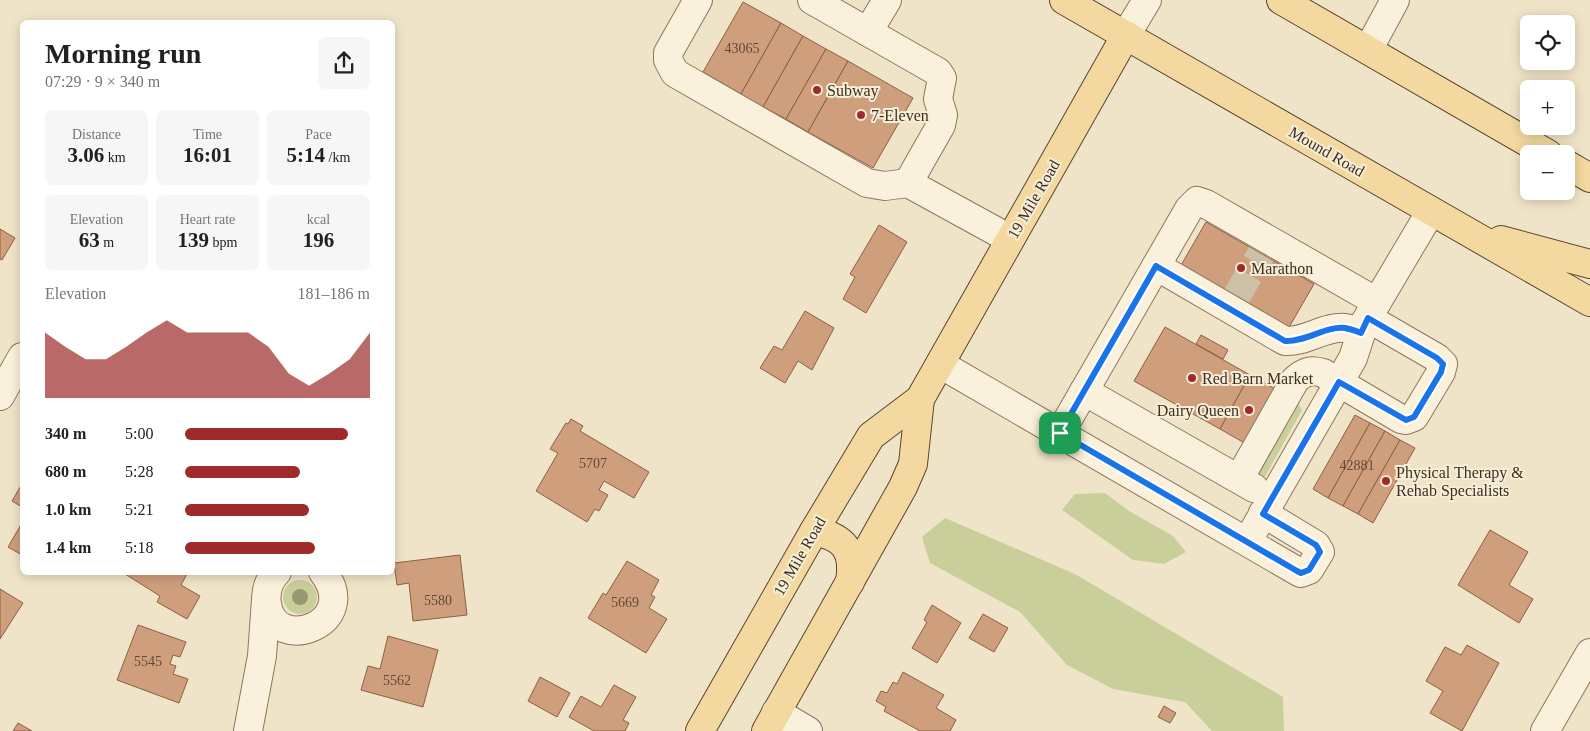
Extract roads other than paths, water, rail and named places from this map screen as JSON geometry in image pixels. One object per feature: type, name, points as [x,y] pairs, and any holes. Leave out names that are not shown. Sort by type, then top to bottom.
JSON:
[{"type":"main road","name":"Mound Road","points":[[1064,0],[1590,302]]},
{"type":"main road","points":[[1281,0],[1532,145]]},
{"type":"main road","name":"19 Mile Road","points":[[700,731],[814,530],[871,436],[920,399],[1126,35]]},
{"type":"main road","points":[[1575,169],[1590,178]]},
{"type":"main road","points":[[1464,230],[1590,264]]},
{"type":"main road","name":"19 Mile Road","points":[[771,722],[850,582],[913,464],[920,399]]},
{"type":"main road","points":[[814,530],[836,538],[844,544],[852,566],[850,582]]},
{"type":"street","points":[[698,0],[668,53],[668,60],[675,73],[867,183],[885,186],[908,182],[1010,239]]},
{"type":"street","points":[[812,0],[938,72],[942,78],[938,99],[943,116],[941,125],[908,182]]},
{"type":"street","points":[[868,32],[887,0]]},
{"type":"street","name":"19 Mile Road","points":[[1126,35],[1147,0]]},
{"type":"street","points":[[1368,50],[1394,0]]},
{"type":"street","points":[[1060,433],[1189,209],[1197,201],[1202,202],[1369,318],[1437,358],[1443,364],[1441,372],[1414,417],[1406,420],[1323,373],[1312,371],[1304,373],[1296,380],[1239,479]]},
{"type":"street","points":[[1247,542],[1353,358],[1369,318],[1431,211]]},
{"type":"street","points":[[1156,266],[1234,305],[1285,341],[1296,341],[1330,330],[1345,328],[1369,318]]},
{"type":"street","points":[[0,396],[20,361]]},
{"type":"street","points":[[940,364],[1301,573],[1313,566],[1320,552],[1316,545],[1268,506],[1239,479],[1084,391]]},
{"type":"street","points":[[248,731],[262,656],[267,586],[275,575]]},
{"type":"street","points":[[262,656],[283,642],[321,624],[329,615],[333,604],[332,587],[325,575]]},
{"type":"street","points":[[266,597],[267,607],[280,625],[289,630],[300,631],[310,629]]},
{"type":"street","points":[[1545,731],[1590,653]]},
{"type":"street","points":[[771,722],[808,731]]},
{"type":"tunnel","points":[[1235,299],[1261,254]]},
{"type":"place","name":"Subway","points":[[817,90]]},
{"type":"place","name":"7-Eleven","points":[[861,115]]},
{"type":"place","name":"Marathon","points":[[1241,268]]},
{"type":"place","name":"Red Barn Market","points":[[1192,378]]},
{"type":"place","name":"Dairy Queen","points":[[1249,410]]},
{"type":"place","name":"Physical Therapy & Rehab Specialists","points":[[1386,481]]}]
